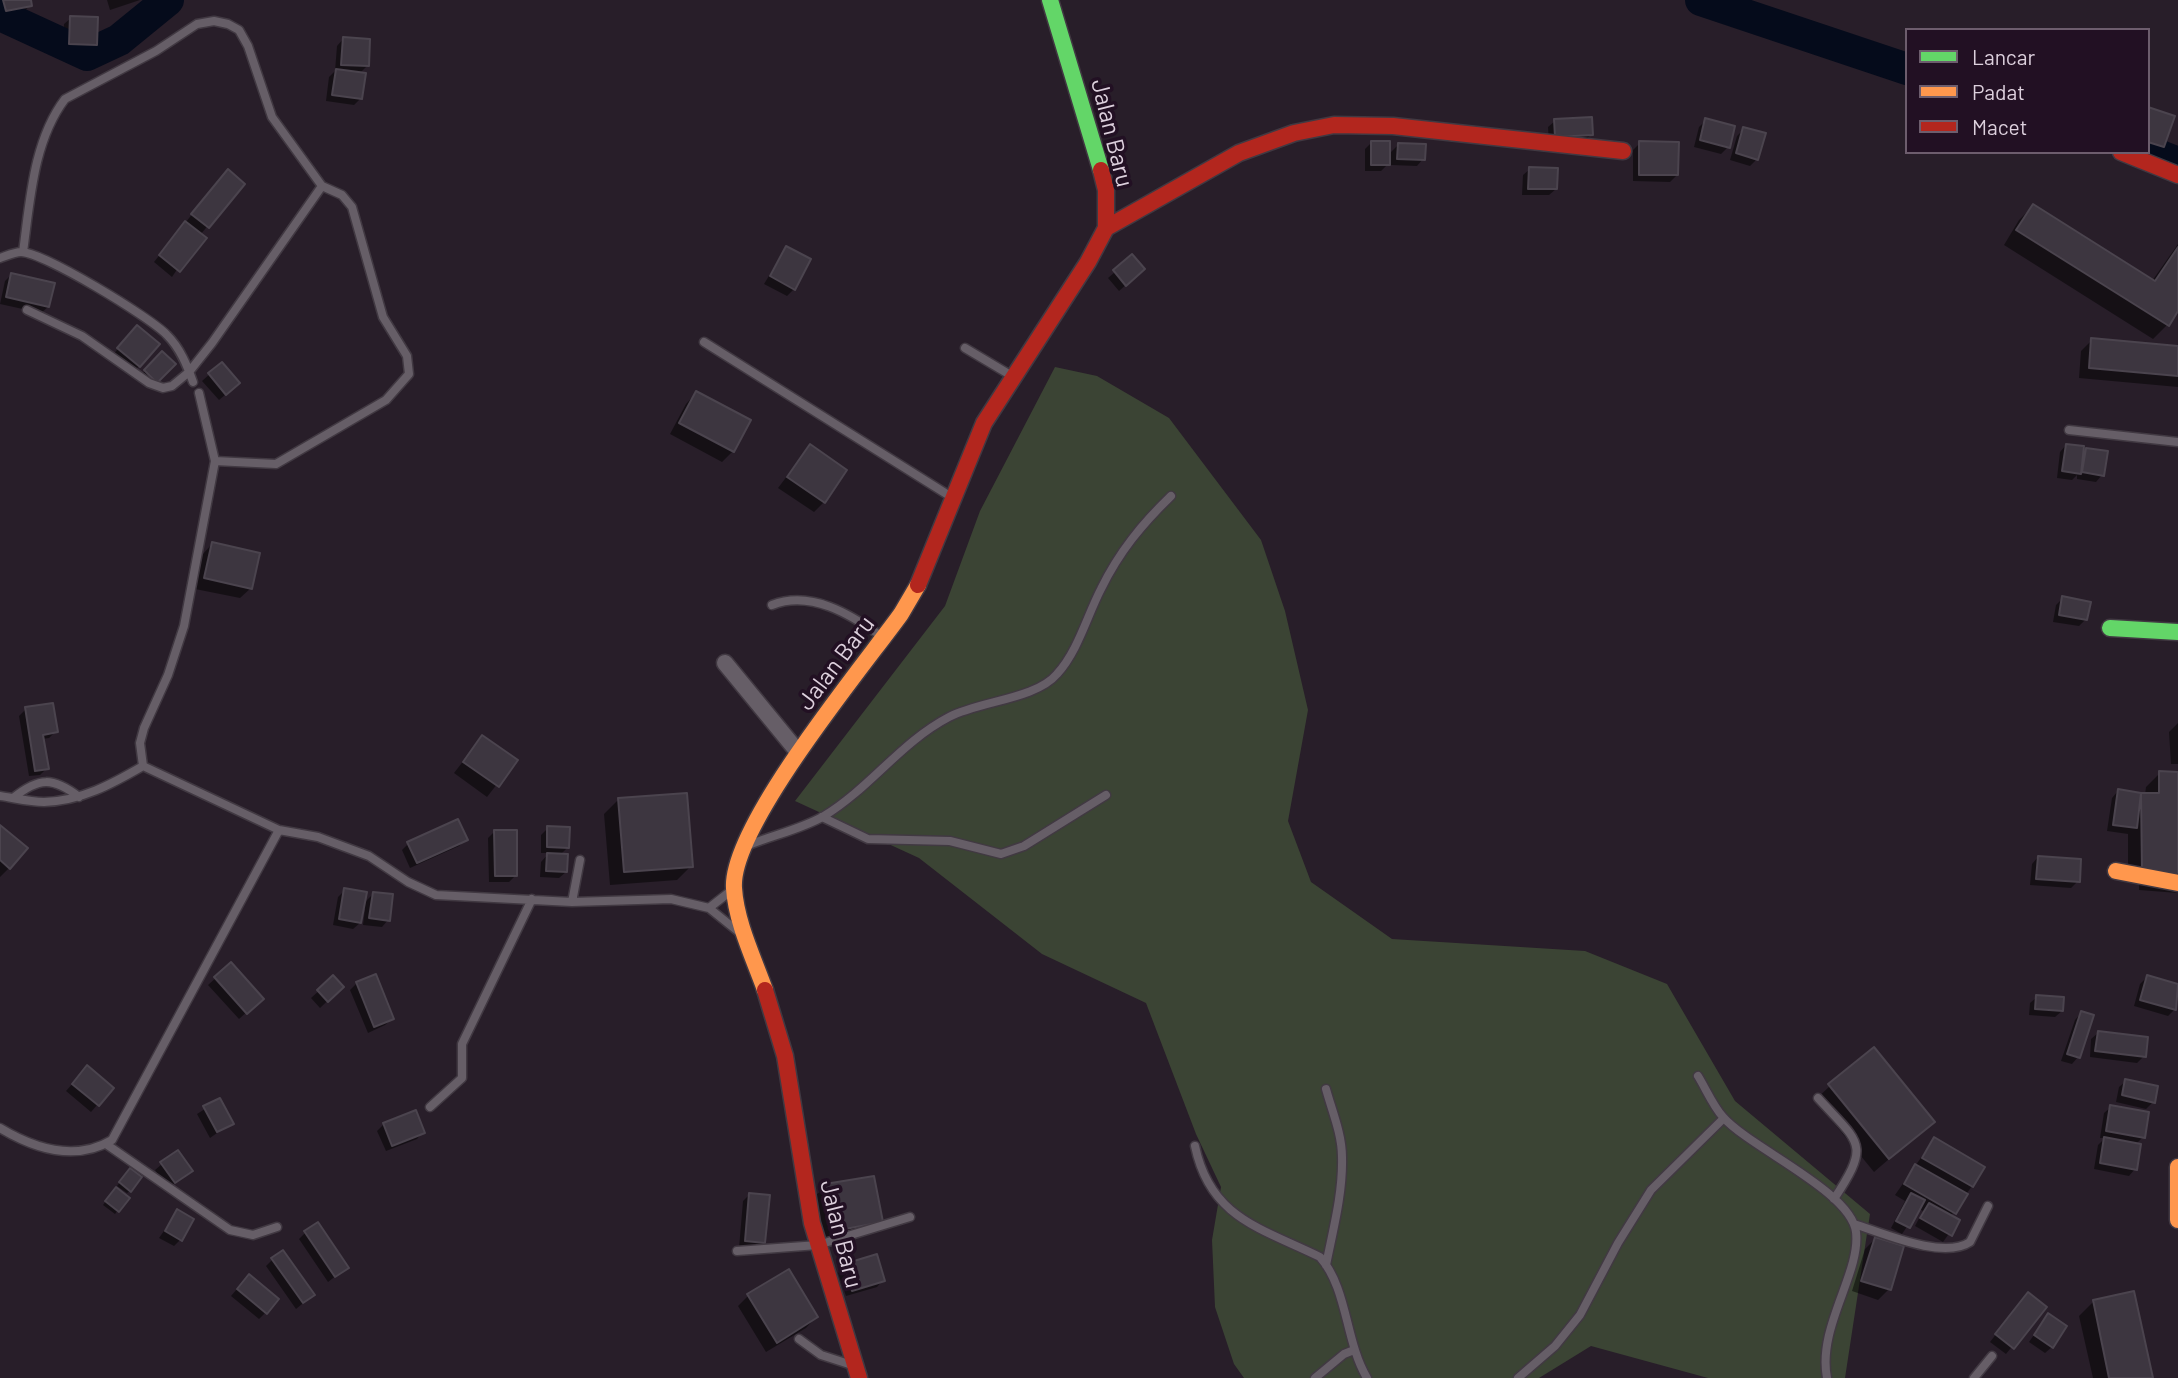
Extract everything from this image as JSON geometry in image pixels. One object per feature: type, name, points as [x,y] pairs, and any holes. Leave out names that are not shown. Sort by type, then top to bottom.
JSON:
[{"type":"street","name":"Jalan Baru","points":[[857,1372],[818,1245],[807,1198],[779,1030],[747,939],[734,888],[742,848],[798,752],[884,637],[924,575],[984,423],[1088,262],[1106,228],[1102,174],[1050,0]]},
{"type":"street","points":[[1106,228],[1240,153],[1294,133],[1334,125],[1393,126],[1623,152]]},
{"type":"street","points":[[2126,154],[2178,175]]},
{"type":"street","points":[[2110,628],[2178,632]]},
{"type":"street","points":[[725,663],[798,752]]},
{"type":"street","points":[[2116,871],[2178,883]]},
{"type":"street","points":[[2178,1167],[2178,1220]]},
{"type":"lane","points":[[23,252],[32,187],[44,142],[57,110],[65,99],[146,57],[197,24],[214,21],[239,30],[248,46],[272,117],[322,186],[342,195],[352,207],[383,317],[407,356],[409,374],[386,400],[276,464],[215,461]]},
{"type":"lane","points":[[27,310],[82,335],[149,383],[163,388],[172,386],[189,372],[322,186]]},
{"type":"lane","points":[[0,258],[23,252],[70,272],[126,303],[166,333],[178,347],[193,382]]},
{"type":"lane","points":[[704,342],[954,499]]},
{"type":"lane","points":[[965,348],[1013,376]]},
{"type":"lane","points":[[143,766],[140,743],[168,675],[184,626],[215,461],[199,393]]},
{"type":"lane","points":[[2069,430],[2178,442]]},
{"type":"lane","points":[[742,848],[822,817],[914,739],[948,718],[1040,688],[1052,680],[1071,653],[1118,557],[1139,528],[1171,496]]},
{"type":"lane","points":[[772,605],[790,598],[822,604],[853,616],[884,637]]},
{"type":"lane","points":[[0,796],[43,802],[79,797],[107,787],[143,766]]},
{"type":"lane","points":[[143,766],[279,830],[318,837],[369,856],[408,882],[436,895],[572,902],[671,899],[709,908],[747,939]]},
{"type":"lane","points":[[13,797],[32,784],[49,782],[64,786],[79,797]]},
{"type":"lane","points":[[822,817],[868,839],[950,841],[1001,854],[1024,846],[1106,795]]},
{"type":"lane","points":[[0,1128],[20,1140],[63,1153],[106,1144],[112,1140],[279,830]]},
{"type":"lane","points":[[572,902],[580,860]]},
{"type":"lane","points":[[709,908],[734,888]]},
{"type":"lane","points":[[430,1107],[462,1078],[461,1044],[532,899]]},
{"type":"lane","points":[[1698,1076],[1724,1118],[1834,1199],[1854,1224],[1856,1241],[1852,1258],[1830,1325],[1825,1364],[1827,1378]]},
{"type":"lane","points":[[1325,1089],[1339,1134],[1342,1156],[1337,1208],[1326,1265]]},
{"type":"lane","points":[[1818,1098],[1851,1135],[1858,1153],[1855,1166],[1834,1199]]},
{"type":"lane","points":[[1518,1378],[1555,1346],[1580,1315],[1618,1243],[1651,1190],[1724,1118]]},
{"type":"lane","points":[[106,1144],[230,1230],[253,1235],[277,1227]]},
{"type":"lane","points":[[1195,1146],[1207,1183],[1224,1206],[1320,1257],[1326,1265],[1336,1287],[1354,1350],[1367,1378]]},
{"type":"lane","points":[[1854,1224],[1915,1243],[1954,1249],[1970,1242],[1988,1206]]},
{"type":"lane","points":[[737,1251],[818,1245],[909,1217]]},
{"type":"lane","points":[[799,1339],[835,1362],[857,1372]]},
{"type":"lane","points":[[1315,1378],[1343,1354],[1354,1350]]},
{"type":"lane","points":[[1974,1378],[1992,1356]]},
{"type":"green space","points":[[1055,367],[1097,376],[1169,418],[1261,540],[1285,611],[1308,710],[1288,821],[1311,882],[1392,939],[1585,951],[1667,984],[1735,1101],[1870,1214],[1845,1378],[1708,1378],[1591,1346],[1539,1378],[1244,1378],[1234,1364],[1215,1307],[1212,1240],[1221,1187],[1196,1134],[1146,1003],[1042,954],[919,858],[795,801],[945,606],[980,511]]},
{"type":"building","points":[[3,0],[31,0],[32,6],[6,11]]},
{"type":"building","points":[[70,16],[98,17],[97,45],[69,44]]},
{"type":"building","points":[[343,37],[370,39],[369,66],[341,65]]},
{"type":"building","points":[[336,69],[366,73],[362,99],[332,95]]},
{"type":"building","points":[[2150,108],[2175,116],[2164,147],[2150,143]]},
{"type":"building","points":[[1592,117],[1593,135],[1555,137],[1554,119]]},
{"type":"building","points":[[1705,118],[1735,126],[1730,148],[1700,140]]},
{"type":"building","points":[[1743,127],[1766,133],[1758,160],[1736,153]]},
{"type":"building","points":[[1371,141],[1390,141],[1390,165],[1371,165]]},
{"type":"building","points":[[1639,141],[1679,142],[1678,175],[1639,175]]},
{"type":"building","points":[[1398,143],[1426,144],[1425,160],[1397,159]]},
{"type":"building","points":[[1529,167],[1558,168],[1557,189],[1528,189]]},
{"type":"building","points":[[228,169],[245,184],[209,228],[191,214]]},
{"type":"building","points":[[2033,204],[2155,281],[2178,247],[2178,311],[2169,326],[2016,230]]},
{"type":"building","points":[[185,221],[207,238],[180,272],[159,255]]},
{"type":"building","points":[[786,246],[811,259],[795,290],[770,276]]},
{"type":"building","points":[[1132,254],[1145,269],[1126,286],[1113,270]]},
{"type":"building","points":[[11,273],[55,283],[49,307],[6,297]]},
{"type":"building","points":[[137,325],[160,344],[140,367],[117,348]]},
{"type":"building","points":[[2091,338],[2178,346],[2178,376],[2089,368]]},
{"type":"building","points":[[162,351],[176,364],[157,383],[144,370]]},
{"type":"building","points":[[222,362],[240,383],[226,395],[208,373]]},
{"type":"building","points":[[696,391],[751,420],[734,452],[679,423]]},
{"type":"building","points":[[810,444],[847,470],[825,503],[787,477]]},
{"type":"building","points":[[2066,444],[2084,446],[2081,474],[2062,471]]},
{"type":"building","points":[[2086,448],[2108,451],[2104,476],[2082,472]]},
{"type":"building","points":[[212,542],[260,553],[252,589],[204,578]]},
{"type":"building","points":[[2062,596],[2091,602],[2087,620],[2059,615]]},
{"type":"building","points":[[53,703],[58,732],[43,735],[49,769],[35,771],[25,707]]},
{"type":"building","points":[[482,735],[518,760],[499,787],[463,762]]},
{"type":"building","points":[[2159,771],[2178,772],[2178,878],[2142,869],[2141,793],[2159,793]]},
{"type":"building","points":[[2118,789],[2141,793],[2137,828],[2113,825]]},
{"type":"building","points":[[687,793],[693,867],[624,872],[618,798]]},
{"type":"building","points":[[458,819],[468,840],[417,863],[407,842]]},
{"type":"building","points":[[0,825],[28,848],[10,869],[0,860]]},
{"type":"building","points":[[547,826],[570,827],[569,848],[547,847]]},
{"type":"building","points":[[494,830],[517,830],[517,876],[495,876]]},
{"type":"building","points":[[547,853],[568,854],[567,872],[546,871]]},
{"type":"building","points":[[2038,856],[2081,859],[2080,882],[2036,879]]},
{"type":"building","points":[[344,888],[367,892],[361,923],[339,919]]},
{"type":"building","points":[[373,892],[393,894],[390,921],[369,918]]},
{"type":"building","points":[[231,962],[264,999],[247,1014],[214,977]]},
{"type":"building","points":[[376,974],[394,1019],[374,1027],[356,982]]},
{"type":"building","points":[[333,975],[344,987],[328,1002],[317,990]]},
{"type":"building","points":[[2147,975],[2178,984],[2176,1010],[2140,1000]]},
{"type":"building","points":[[2036,995],[2064,997],[2063,1011],[2035,1009]]},
{"type":"building","points":[[2081,1011],[2094,1015],[2080,1058],[2067,1054]]},
{"type":"building","points":[[2098,1031],[2148,1037],[2146,1057],[2095,1051]]},
{"type":"building","points":[[1874,1047],[1935,1122],[1889,1159],[1828,1084]]},
{"type":"building","points":[[87,1065],[114,1088],[99,1106],[72,1084]]},
{"type":"building","points":[[2125,1079],[2158,1086],[2155,1103],[2122,1095]]},
{"type":"building","points":[[220,1098],[234,1124],[217,1132],[203,1106]]},
{"type":"building","points":[[2110,1105],[2149,1112],[2145,1138],[2106,1131]]},
{"type":"building","points":[[416,1110],[425,1133],[392,1146],[383,1123]]},
{"type":"building","points":[[1934,1137],[1985,1167],[1973,1187],[1922,1158]]},
{"type":"building","points":[[2104,1137],[2141,1144],[2137,1170],[2100,1163]]},
{"type":"building","points":[[178,1150],[193,1171],[175,1183],[160,1162]]},
{"type":"building","points":[[1915,1164],[1968,1194],[1956,1214],[1904,1184]]},
{"type":"building","points":[[130,1168],[142,1177],[131,1192],[119,1182]]},
{"type":"building","points":[[874,1176],[883,1222],[834,1231],[825,1184]]},
{"type":"building","points":[[116,1187],[130,1198],[119,1212],[105,1201]]},
{"type":"building","points":[[749,1193],[770,1195],[765,1243],[745,1241]]},
{"type":"building","points":[[1911,1193],[1925,1200],[1910,1228],[1896,1221]]},
{"type":"building","points":[[1929,1203],[1960,1220],[1952,1236],[1920,1218]]},
{"type":"building","points":[[177,1209],[194,1219],[182,1241],[165,1231]]},
{"type":"building","points":[[318,1222],[349,1268],[335,1277],[304,1231]]},
{"type":"building","points":[[1875,1237],[1904,1246],[1891,1290],[1861,1281]]},
{"type":"building","points":[[283,1250],[315,1295],[303,1303],[271,1258]]},
{"type":"building","points":[[877,1254],[885,1281],[852,1291],[844,1264]]},
{"type":"building","points":[[789,1269],[818,1317],[777,1343],[747,1294]]},
{"type":"building","points":[[249,1274],[279,1299],[267,1314],[237,1289]]},
{"type":"building","points":[[2134,1291],[2153,1378],[2109,1378],[2093,1300]]},
{"type":"building","points":[[2028,1292],[2047,1307],[2014,1349],[1995,1334]]},
{"type":"building","points":[[2048,1313],[2067,1326],[2053,1348],[2034,1335]]},
{"type":"waterway","points":[[0,15],[87,55],[119,40],[168,0]]},
{"type":"waterway","points":[[1701,0],[1905,68]]},
{"type":"waterway","points":[[2150,152],[2178,163]]},
{"type":"traffic: fast","points":[[1050,0],[1101,170]]},
{"type":"traffic: fast","points":[[2110,628],[2178,632]]},
{"type":"traffic: slow","points":[[765,990],[735,901],[738,861],[753,827],[801,748],[901,614],[918,585]]},
{"type":"traffic: slow","points":[[2116,871],[2178,883]]},
{"type":"traffic: slow","points":[[2178,1167],[2178,1220]]},
{"type":"traffic: jam","points":[[1106,228],[1239,153],[1294,133],[1334,125],[1393,126],[1623,151]]},
{"type":"traffic: jam","points":[[2126,154],[2178,175]]},
{"type":"traffic: jam","points":[[918,585],[984,423],[1088,262],[1106,228],[1106,190],[1101,170]]},
{"type":"traffic: jam","points":[[765,990],[785,1056],[812,1223],[859,1378]]}]
